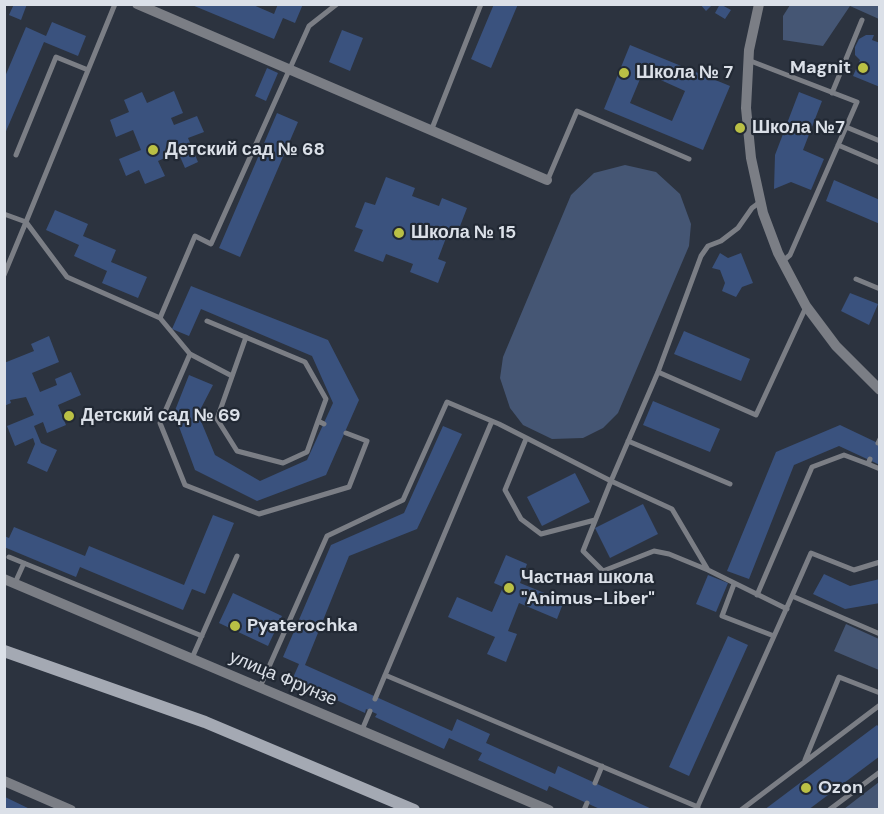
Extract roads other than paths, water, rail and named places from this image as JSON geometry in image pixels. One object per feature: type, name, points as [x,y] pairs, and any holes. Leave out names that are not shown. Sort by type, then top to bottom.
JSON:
[{"type":"main road","points":[[4,651],[205,722],[414,810]]},
{"type":"street","points":[[137,4],[547,180]]},
{"type":"street","points":[[759,4],[748,60],[747,128],[760,202],[782,262],[806,306],[836,346],[879,390]]},
{"type":"street","name":"улица Фрунзе","points":[[4,579],[549,810]]},
{"type":"street","points":[[4,781],[71,810]]},
{"type":"lane","points":[[4,275],[115,4]]},
{"type":"lane","points":[[160,318],[195,236],[211,244],[309,26],[337,4]]},
{"type":"lane","points":[[431,131],[481,4]]},
{"type":"lane","points":[[832,93],[862,20]]},
{"type":"lane","points":[[16,155],[56,57],[88,70]]},
{"type":"lane","points":[[748,60],[856,102],[790,255],[782,262]]},
{"type":"lane","points":[[547,180],[577,111],[689,159]]},
{"type":"lane","points":[[846,127],[879,141]]},
{"type":"lane","points":[[838,145],[879,163]]},
{"type":"lane","points":[[760,202],[752,208],[738,228],[721,241],[708,246],[701,256],[658,372],[583,551],[603,571],[654,551],[669,554],[708,570],[787,609]]},
{"type":"lane","points":[[4,214],[26,222],[67,277],[160,318],[190,354],[232,376]]},
{"type":"lane","points":[[856,279],[879,289]]},
{"type":"lane","points":[[658,372],[756,415],[806,306]]},
{"type":"lane","points":[[207,321],[246,337],[305,362],[326,399],[321,422],[307,452],[283,463],[237,451],[217,419],[246,337]]},
{"type":"lane","points":[[190,354],[160,423],[185,485],[259,514],[349,487],[367,441],[346,433]]},
{"type":"lane","points":[[260,687],[327,536],[403,500],[447,402],[492,421],[672,509],[708,570]]},
{"type":"lane","points":[[375,699],[492,421]]},
{"type":"lane","points":[[526,439],[505,490],[521,519],[541,534],[595,520]]},
{"type":"lane","points":[[628,441],[730,484]]},
{"type":"lane","points":[[757,595],[812,467],[844,455],[869,461],[879,469]]},
{"type":"lane","points":[[385,675],[697,808],[811,553],[854,570],[879,562]]},
{"type":"lane","points":[[192,658],[237,556]]},
{"type":"lane","points":[[9,557],[202,636]]},
{"type":"lane","points":[[15,584],[24,563]]},
{"type":"lane","points":[[734,584],[722,616],[774,636]]},
{"type":"lane","points":[[792,596],[879,634]]},
{"type":"lane","points":[[804,761],[839,677],[879,693]]},
{"type":"lane","points":[[741,810],[879,705]]},
{"type":"lane","points":[[362,730],[370,711]]},
{"type":"lane","points":[[595,783],[602,766]]},
{"type":"lane","points":[[829,810],[879,772]]},
{"type":"lane","points":[[584,810],[587,803]]},
{"type":"place","name":"Magnit","points":[[863,68]]},
{"type":"place","name":"Школа № 7","points":[[624,73]]},
{"type":"place","name":"Школа №7","points":[[740,128]]},
{"type":"place","name":"Детский сад № 68","points":[[153,150]]},
{"type":"place","name":"Школа № 15","points":[[399,233]]},
{"type":"place","name":"Детский сад № 69","points":[[69,416]]},
{"type":"place","name":"Частная школа \"Animus-Liber\"","points":[[509,588]]},
{"type":"place","name":"Pyaterochka","points":[[235,626]]},
{"type":"place","name":"Ozon","points":[[806,788]]}]
